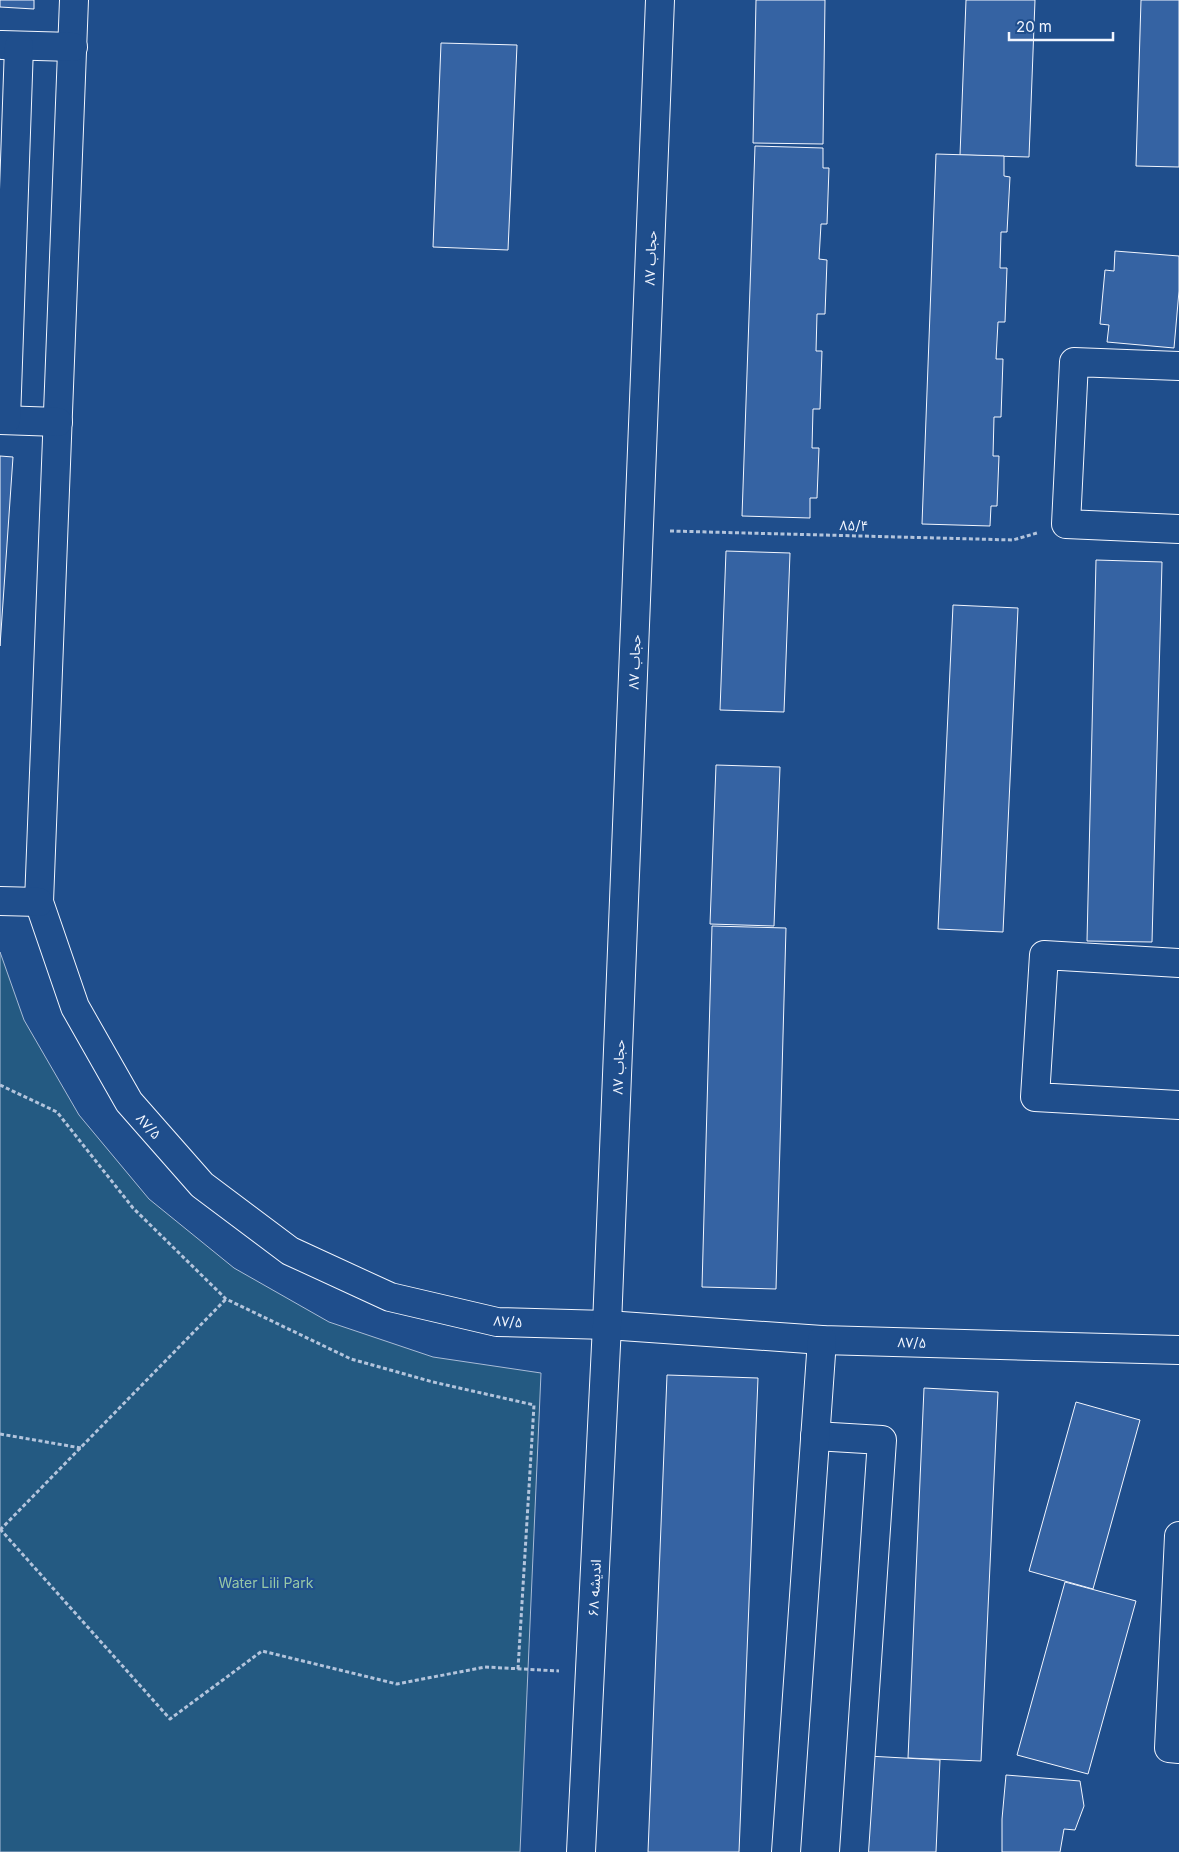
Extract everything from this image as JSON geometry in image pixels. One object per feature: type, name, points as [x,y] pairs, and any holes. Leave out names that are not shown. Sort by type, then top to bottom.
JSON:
[{"type":"street","points":[[0,901],[40,902],[74,0]]},
{"type":"street","name":"حجاب ۸۷","points":[[607,1325],[660,0]]},
{"type":"street","points":[[58,422],[3,420],[10,45],[73,48]]},
{"type":"street","points":[[1179,366],[1074,362],[1066,524],[1179,529]]},
{"type":"street","name":"۸۷/۵","points":[[40,902],[75,1006],[129,1102],[202,1185],[290,1251],[390,1297],[497,1322],[607,1325],[822,1340],[1179,1350]]},
{"type":"street","points":[[1179,963],[1044,955],[1035,1097],[1179,1105]]},
{"type":"street","name":"اندیشه ۶۸","points":[[582,1852],[607,1325]]},
{"type":"street","points":[[786,1852],[822,1340]]},
{"type":"street","points":[[815,1436],[882,1440],[854,1852]]},
{"type":"street","points":[[1174,1749],[1179,1536]]},
{"type":"path","name":"۸۵/۴","points":[[639,530],[1013,540],[1066,524]]},
{"type":"path","points":[[0,1085],[57,1112],[133,1208],[226,1298],[351,1359],[433,1382],[534,1405],[518,1669]]},
{"type":"path","points":[[226,1298],[0,1530],[170,1718],[262,1651],[397,1684],[485,1667],[590,1672]]},
{"type":"path","points":[[0,1434],[81,1448]]},
{"type":"green space","name":"Water Lili Park","points":[[0,952],[24,1020],[79,1115],[149,1199],[234,1268],[329,1322],[433,1357],[541,1373],[520,1852],[0,1852]]},
{"type":"building","points":[[0,0],[34,0],[34,9],[0,7]]},
{"type":"building","points":[[756,0],[825,0],[823,144],[753,143]]},
{"type":"building","points":[[966,0],[1035,0],[1029,157],[960,155]]},
{"type":"building","points":[[1141,0],[1179,0],[1179,167],[1136,166]]},
{"type":"building","points":[[441,43],[517,45],[508,250],[433,247]]},
{"type":"building","points":[[755,146],[823,148],[823,168],[829,168],[827,224],[821,224],[819,259],[827,260],[825,314],[817,314],[816,351],[822,351],[820,409],[813,409],[812,448],[819,448],[817,498],[810,498],[810,518],[742,516]]},
{"type":"building","points":[[936,154],[1004,156],[1004,176],[1010,177],[1007,232],[1001,232],[1000,268],[1007,268],[1005,322],[998,322],[996,359],[1003,359],[1001,417],[994,417],[993,456],[999,456],[997,506],[991,506],[990,526],[922,524]]},
{"type":"building","points":[[1115,251],[1179,256],[1179,291],[1174,348],[1107,342],[1109,325],[1100,324],[1105,270],[1114,271]]},
{"type":"building","points":[[0,456],[13,457],[0,646]]},
{"type":"building","points":[[726,551],[790,553],[784,712],[720,710]]},
{"type":"building","points":[[1096,560],[1162,562],[1152,942],[1087,941]]},
{"type":"building","points":[[953,605],[1018,608],[1003,932],[938,929]]},
{"type":"building","points":[[716,765],[780,767],[774,926],[710,924]]},
{"type":"building","points":[[712,926],[786,928],[776,1289],[702,1287]]},
{"type":"building","points":[[667,1375],[758,1378],[739,1852],[648,1852]]},
{"type":"building","points":[[924,1388],[998,1392],[981,1761],[908,1758]]},
{"type":"building","points":[[1076,1402],[1140,1420],[1093,1589],[1029,1571]]},
{"type":"building","points":[[1065,1582],[1136,1601],[1088,1774],[1017,1755]]},
{"type":"building","points":[[868,1756],[940,1760],[936,1852],[863,1852]]},
{"type":"building","points":[[1006,1775],[1080,1781],[1084,1806],[1075,1830],[1064,1829],[1060,1852],[1002,1852],[1002,1819]]}]
